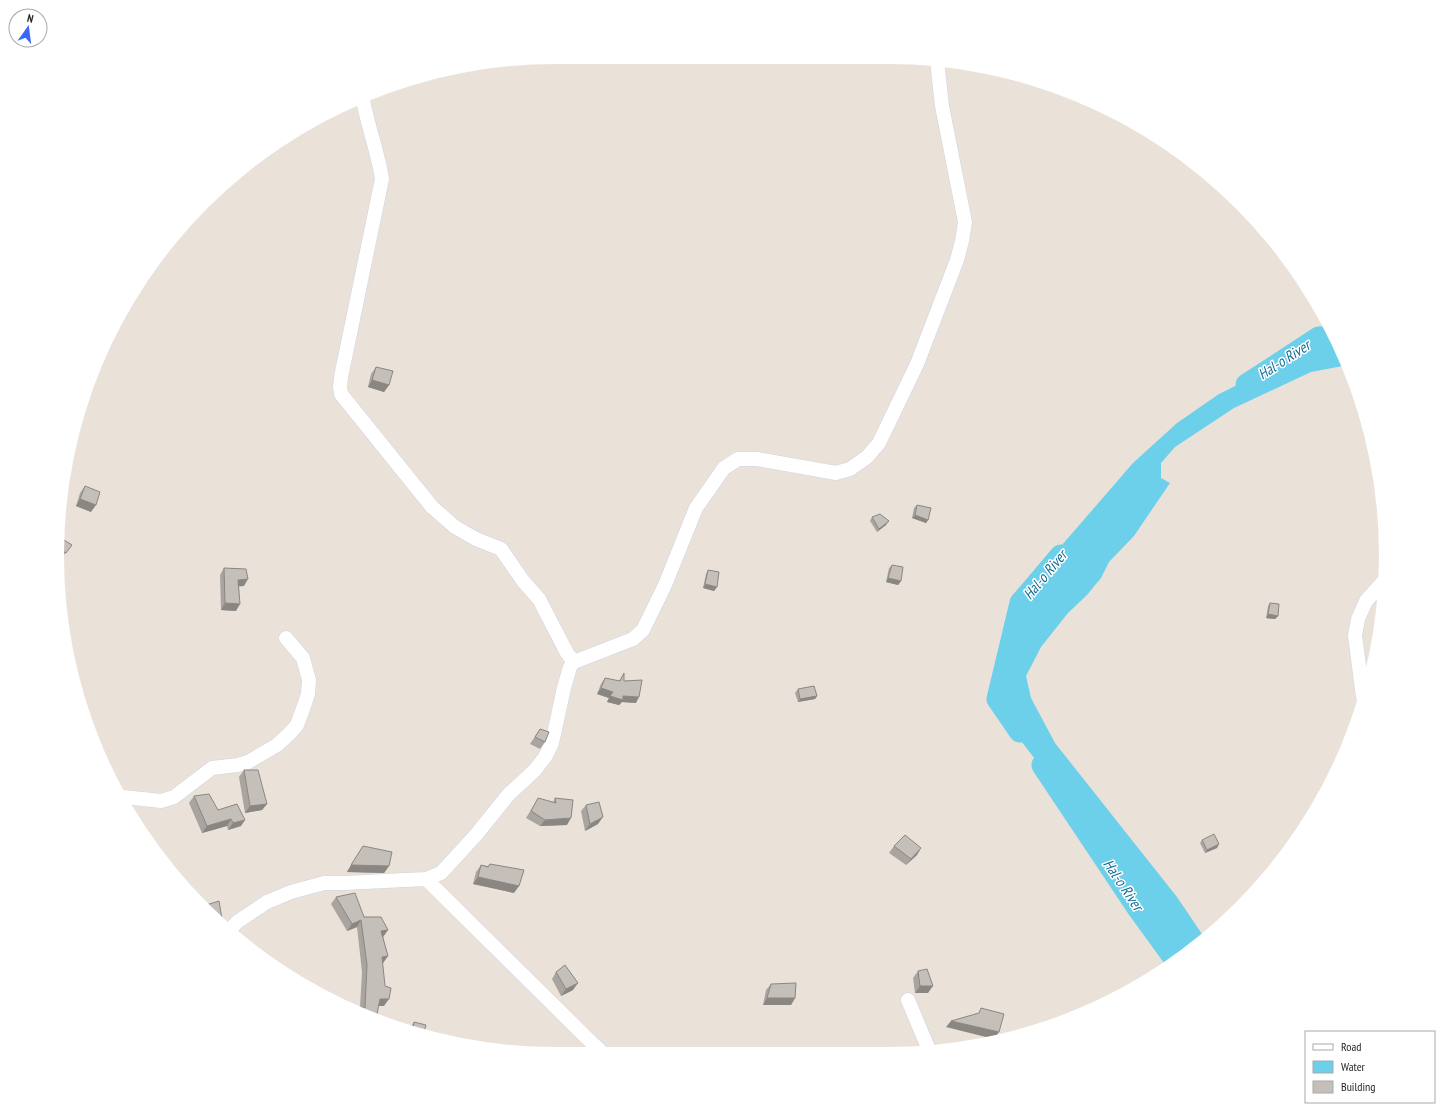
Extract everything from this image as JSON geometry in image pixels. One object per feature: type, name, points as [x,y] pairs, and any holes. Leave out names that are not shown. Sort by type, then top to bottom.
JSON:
[{"type":"street","points":[[233,927],[237,922],[267,902],[291,892],[324,883],[344,884],[426,879],[441,873],[475,836],[508,794],[535,770],[545,757],[552,743],[564,688],[570,668],[574,662],[633,639],[643,630],[665,585],[696,508],[724,468],[738,460],[757,459],[836,473],[850,470],[867,457],[879,443],[917,364],[957,260],[965,222],[942,106],[938,67]]},
{"type":"street","points":[[363,103],[366,119],[380,163],[382,179],[341,377],[341,394],[432,507],[454,527],[476,539],[501,549],[523,581],[539,599],[567,653],[574,662]]},
{"type":"street","points":[[1361,685],[1355,635],[1358,619],[1366,601],[1378,588]]},
{"type":"street","points":[[128,797],[161,801],[174,797],[212,768],[238,765],[248,762],[277,745],[289,734],[297,725],[302,712],[308,694],[309,680],[302,658],[286,638]]},
{"type":"street","points":[[426,879],[597,1047]]},
{"type":"street","points":[[908,1000],[927,1045]]},
{"type":"water","points":[[1330,342],[1342,366],[1311,372],[1234,408],[1175,447],[1161,463],[1161,478],[1170,483],[1134,536],[1109,562],[1101,578],[1087,595],[1068,613],[1041,647],[1026,676],[1031,698],[1055,743],[1177,897],[1202,933],[1178,952],[1146,903],[1008,724],[997,687],[998,666],[1055,553],[1133,463],[1177,423],[1219,394],[1314,347]]},
{"type":"building","points":[[376,367],[393,371],[389,385],[372,380]]},
{"type":"building","points":[[85,486],[100,492],[96,505],[80,499]]},
{"type":"building","points":[[917,505],[931,508],[928,520],[915,515]]},
{"type":"building","points":[[880,514],[889,521],[879,529],[872,517]]},
{"type":"building","points":[[64,540],[72,545],[66,553],[64,552]]},
{"type":"building","points":[[892,565],[903,567],[901,581],[888,578]]},
{"type":"building","points":[[224,568],[246,569],[248,579],[238,580],[240,604],[225,603]]},
{"type":"building","points":[[708,570],[719,572],[717,587],[705,584]]},
{"type":"building","points":[[1270,603],[1279,604],[1278,616],[1268,614]]},
{"type":"building","points":[[624,673],[624,681],[642,680],[639,697],[623,696],[623,700],[610,696],[613,692],[601,688],[605,678],[620,681]]},
{"type":"building","points":[[814,686],[817,696],[800,699],[798,689]]},
{"type":"building","points":[[540,729],[549,732],[545,742],[535,737]]},
{"type":"building","points":[[244,770],[258,770],[267,804],[250,806]]},
{"type":"building","points":[[209,794],[218,810],[237,804],[245,820],[233,823],[231,819],[207,826],[194,796]]},
{"type":"building","points":[[538,798],[556,803],[555,798],[573,800],[571,818],[545,820],[531,811]]},
{"type":"building","points":[[599,802],[603,817],[590,824],[586,805]]},
{"type":"building","points":[[1214,834],[1219,844],[1207,850],[1202,840]]},
{"type":"building","points":[[905,835],[921,848],[911,859],[894,846]]},
{"type":"building","points":[[363,846],[392,852],[389,866],[351,865]]},
{"type":"building","points":[[490,864],[524,870],[519,886],[478,877],[481,865],[488,867]]},
{"type":"building","points":[[355,893],[364,917],[381,917],[388,930],[381,931],[388,956],[382,957],[385,986],[391,988],[389,999],[380,999],[377,1014],[361,1007],[365,1008],[367,965],[361,920],[352,924],[336,897]]},
{"type":"building","points":[[219,901],[221,916],[209,904]]},
{"type":"building","points":[[565,965],[578,983],[566,989],[556,972]]},
{"type":"building","points":[[927,969],[933,986],[920,986],[918,971]]},
{"type":"building","points":[[796,983],[795,998],[767,998],[771,984]]},
{"type":"building","points":[[981,1008],[1004,1014],[999,1032],[951,1021],[979,1013]]},
{"type":"building","points":[[414,1022],[426,1025],[425,1029],[413,1026]]},
{"type":"waterway","name":"Hal-o River","points":[[1247,385],[1319,338],[1328,337]]},
{"type":"waterway","name":"Hal-o River","points":[[1020,731],[998,699],[1021,603],[1061,556]]},
{"type":"waterway","name":"Hal-o River","points":[[1043,765],[1139,909],[1173,955]]}]
